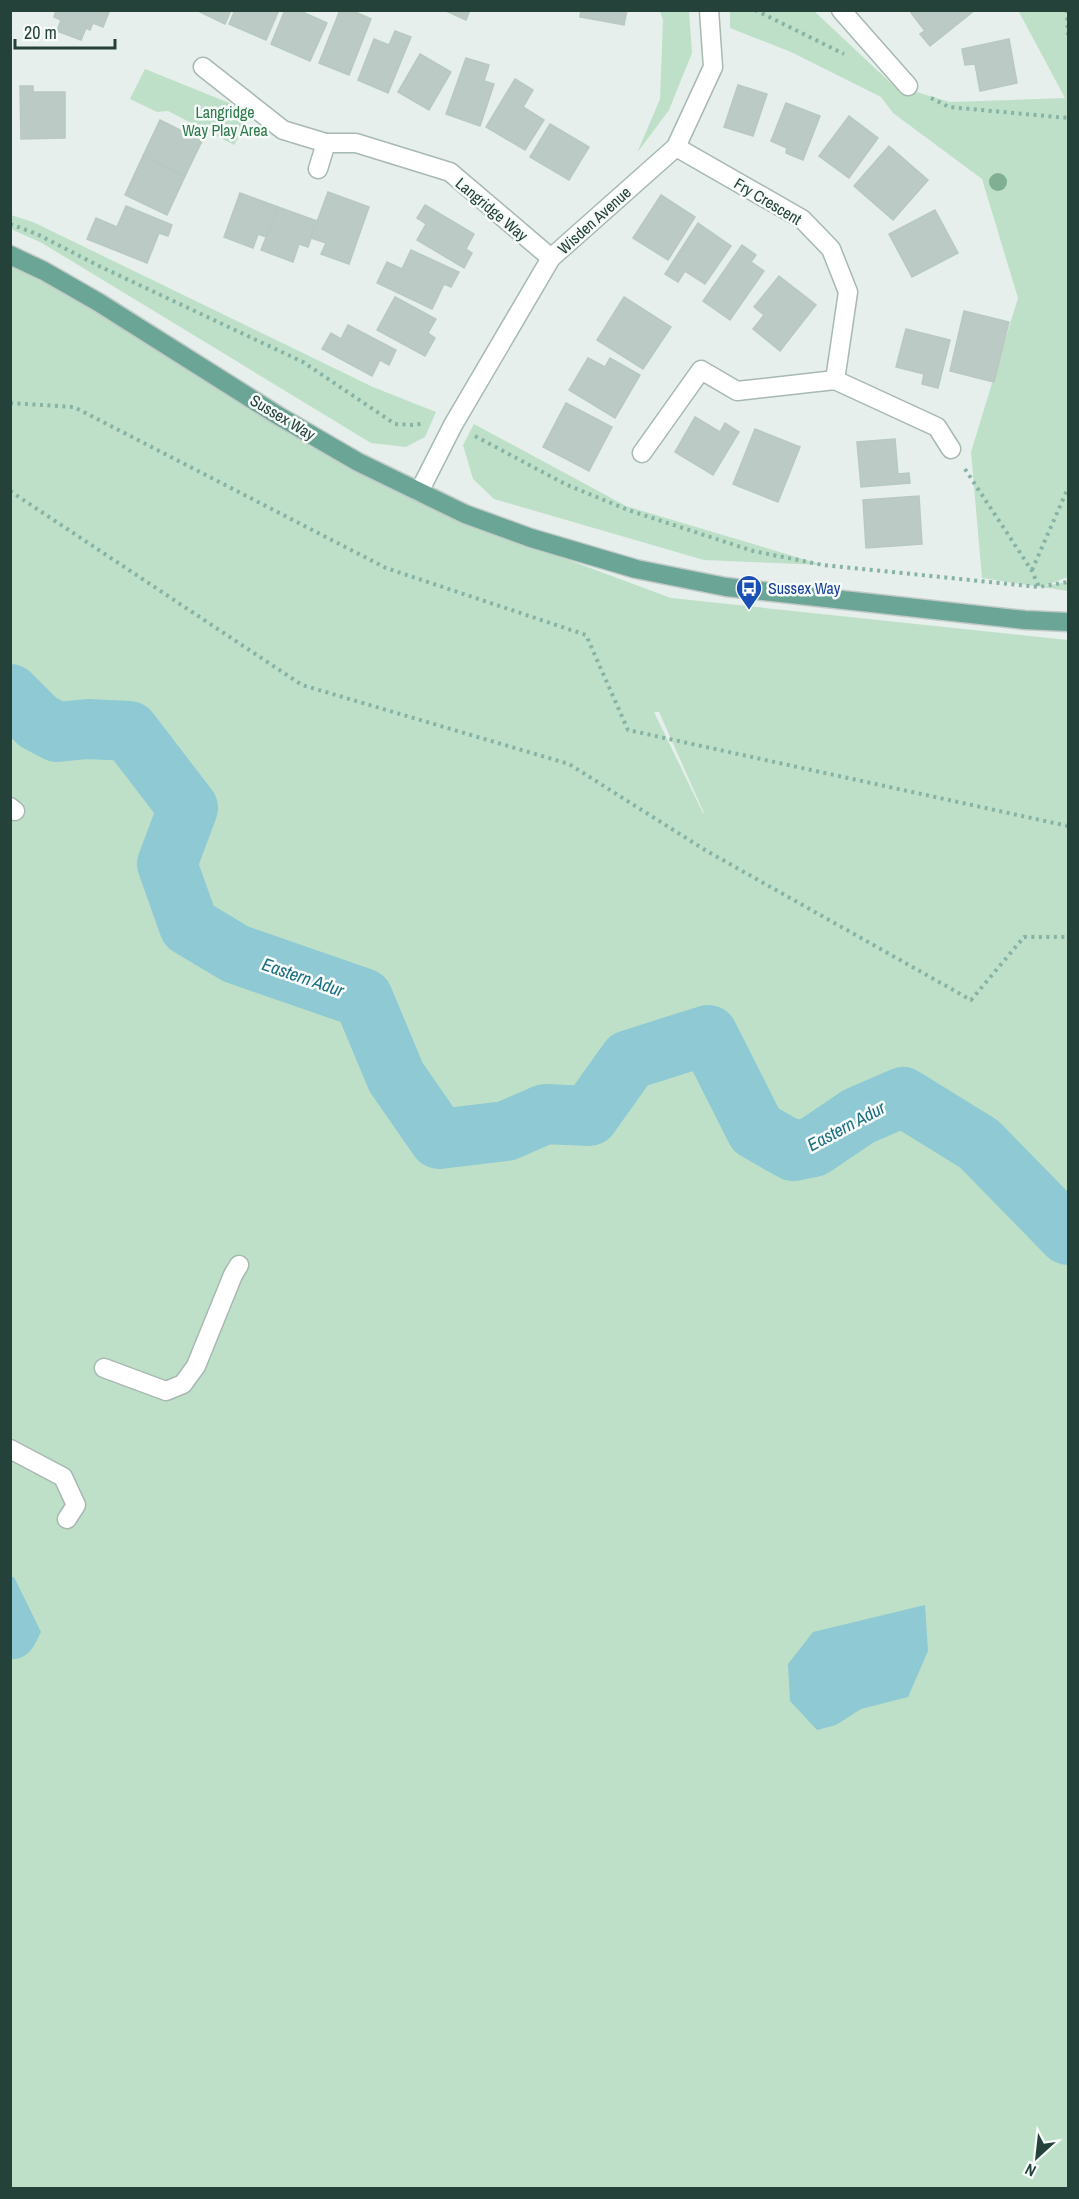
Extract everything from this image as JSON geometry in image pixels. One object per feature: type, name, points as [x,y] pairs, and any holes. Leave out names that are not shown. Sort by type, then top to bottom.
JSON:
[{"type":"main road","name":"Sussex Way","points":[[10,255],[44,270],[98,302],[277,415],[358,462],[465,514],[531,538],[636,569],[726,587],[1025,620],[1068,622]]},
{"type":"street","name":"Wisden Avenue","points":[[419,492],[453,425],[551,258],[676,147],[713,67],[709,10]]},
{"type":"street","points":[[841,10],[908,86]]},
{"type":"street","name":"Langridge Way","points":[[203,67],[283,130],[326,143],[356,143],[450,172],[551,258]]},
{"type":"street","points":[[318,170],[326,143]]},
{"type":"street","name":"Fry Crescent","points":[[676,147],[802,219],[831,249],[848,291],[835,380]]},
{"type":"street","points":[[642,453],[701,370],[737,391],[835,380],[937,428],[951,448]]},
{"type":"street","points":[[104,1368],[166,1391],[183,1384],[196,1366],[210,1337],[229,1283],[239,1265]]},
{"type":"street","points":[[10,1449],[63,1477],[76,1505],[67,1520]]},
{"type":"path","points":[[1067,10],[1068,35]]},
{"type":"path","points":[[10,224],[37,234],[99,266],[303,362],[395,424],[415,426],[440,418],[565,484],[628,510],[753,551],[823,564],[1039,587],[1068,582]]},
{"type":"path","points":[[10,403],[74,407],[386,568],[586,635],[628,730],[1068,826]]},
{"type":"path","points":[[951,448],[1032,571],[1039,587]]},
{"type":"path","points":[[1032,571],[1068,488]]},
{"type":"path","points":[[10,491],[302,685],[569,764],[705,850],[971,1000],[1024,937],[1068,937]]},
{"type":"green space","points":[[1025,10],[1068,11],[1068,577],[1044,586],[1068,582],[1068,591],[982,578],[971,452],[1018,298],[982,179],[893,113],[881,97],[791,52],[730,28],[730,11],[814,11],[893,85],[950,102],[1065,98],[1019,12]]},
{"type":"green space","points":[[660,11],[689,11],[692,53],[669,110],[637,153],[660,99],[663,20]]},
{"type":"green space","name":"Langridge Way Play Area","points":[[145,69],[254,113],[234,145],[168,111],[157,112],[130,99]]},
{"type":"green space","points":[[11,215],[33,222],[373,387],[436,412],[425,437],[406,447],[371,443],[42,243],[11,229]]},
{"type":"green space","points":[[10,264],[29,271],[167,355],[450,516],[671,598],[1068,640],[1068,2188],[11,2188]],"holes":[[[654,712],[659,712],[704,813]]]},
{"type":"green space","points":[[474,424],[626,506],[823,565],[704,560],[494,499],[473,479],[463,445]]},
{"type":"water","points":[[10,1577],[14,1577],[41,1632],[26,1655],[16,1659],[10,1659]]},
{"type":"water","points":[[925,1605],[928,1651],[908,1697],[861,1709],[836,1725],[817,1730],[790,1701],[788,1664],[813,1632]]},
{"type":"building","points":[[56,10],[105,10],[109,12],[103,27],[93,23],[90,30],[86,28],[81,40],[57,31],[61,20],[54,17]]},
{"type":"building","points":[[196,10],[231,10],[225,24]]},
{"type":"building","points":[[235,10],[279,10],[266,40],[229,24]]},
{"type":"building","points":[[285,10],[298,10],[327,23],[310,61],[271,44]]},
{"type":"building","points":[[340,10],[351,10],[371,19],[349,75],[319,63]]},
{"type":"building","points":[[444,10],[470,10],[466,20]]},
{"type":"building","points":[[581,10],[627,10],[624,25],[580,17]]},
{"type":"building","points":[[909,10],[975,10],[930,46],[920,34],[925,31]]},
{"type":"building","points":[[395,31],[411,37],[388,93],[358,80],[374,39],[389,45]]},
{"type":"building","points":[[1009,39],[1017,83],[980,91],[975,64],[965,65],[962,49]]},
{"type":"building","points":[[420,54],[451,72],[429,110],[398,92]]},
{"type":"building","points":[[466,58],[489,65],[484,81],[494,84],[480,126],[446,114]]},
{"type":"building","points":[[515,79],[533,90],[523,107],[544,120],[525,150],[486,127]]},
{"type":"building","points":[[738,85],[767,94],[753,136],[724,127]]},
{"type":"building","points":[[20,86],[33,86],[33,92],[65,92],[65,138],[21,139]]},
{"type":"building","points":[[786,103],[820,116],[803,160],[786,153],[787,148],[771,141]]},
{"type":"building","points":[[849,116],[878,138],[849,178],[819,156]]},
{"type":"building","points":[[160,120],[202,141],[185,176],[143,156]]},
{"type":"building","points":[[550,124],[589,147],[569,180],[530,157]]},
{"type":"building","points":[[889,146],[928,180],[893,220],[854,186]]},
{"type":"building","points":[[143,156],[185,176],[167,215],[125,195]]},
{"type":"building","points":[[328,192],[369,207],[349,264],[321,254],[326,243],[311,238]]},
{"type":"building","points":[[240,193],[278,207],[266,237],[258,234],[253,248],[224,237]]},
{"type":"building","points":[[661,195],[695,217],[668,260],[633,238]]},
{"type":"building","points":[[425,205],[474,234],[466,249],[472,253],[464,268],[417,240],[426,224],[417,218]]},
{"type":"building","points":[[126,206],[172,225],[168,236],[159,233],[147,263],[87,239],[96,218],[117,227]]},
{"type":"building","points":[[278,207],[317,221],[308,247],[299,244],[293,262],[261,250]]},
{"type":"building","points":[[935,210],[958,253],[912,277],[889,234]]},
{"type":"building","points":[[698,223],[731,246],[705,284],[685,271],[678,282],[665,274]]},
{"type":"building","points":[[742,245],[756,255],[751,262],[764,271],[730,320],[703,301]]},
{"type":"building","points":[[411,250],[459,272],[451,287],[444,284],[432,309],[377,283],[387,262],[402,269]]},
{"type":"building","points":[[779,276],[816,305],[780,351],[753,329],[764,315],[754,307]]},
{"type":"building","points":[[395,297],[436,319],[428,333],[435,338],[425,356],[377,330]]},
{"type":"building","points":[[624,297],[671,327],[643,369],[597,340]]},
{"type":"building","points":[[964,311],[1009,322],[994,382],[950,371]]},
{"type":"building","points":[[348,325],[396,350],[389,365],[380,360],[372,376],[322,349],[331,333],[341,339]]},
{"type":"building","points":[[906,329],[950,340],[938,388],[922,384],[924,374],[896,367]]},
{"type":"building","points":[[588,358],[605,367],[610,358],[640,375],[615,418],[569,390]]},
{"type":"building","points":[[566,403],[612,427],[589,471],[543,447]]},
{"type":"building","points":[[695,417],[720,432],[725,423],[739,432],[713,475],[675,452]]},
{"type":"building","points":[[755,429],[800,447],[778,502],[733,484]]},
{"type":"building","points":[[895,439],[898,474],[909,473],[910,483],[861,487],[857,442]]},
{"type":"building","points":[[919,496],[922,544],[866,548],[863,500]]},
{"type":"waterway","name":"Eastern Adur","points":[[10,694],[38,722],[57,732],[88,729],[129,731],[188,808],[167,864],[189,926],[236,954],[363,998],[396,1077],[439,1139],[506,1131],[545,1114],[589,1116],[629,1060],[708,1035],[756,1130],[793,1151],[813,1147],[859,1116],[903,1097],[979,1144],[1068,1235]]},
{"type":"place","name":"Sussex Way","points":[[749,611]]}]
